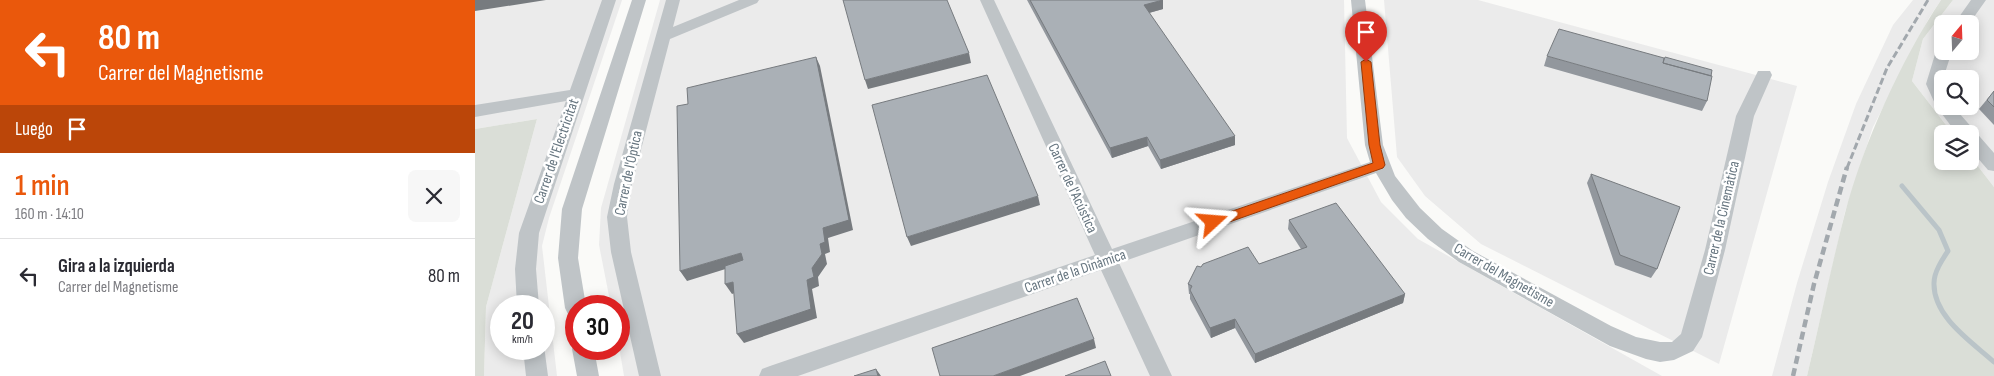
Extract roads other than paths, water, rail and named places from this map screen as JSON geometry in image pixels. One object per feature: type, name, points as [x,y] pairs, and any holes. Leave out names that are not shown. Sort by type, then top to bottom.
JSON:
[{"type":"street","name":"Carrer de l'Electricitat","points":[[527,295],[525,256],[529,233],[609,0]]},
{"type":"street","points":[[574,295],[568,258],[572,209],[639,0]]},
{"type":"street","name":"Carrer de l'Òptica","points":[[650,376],[621,252],[617,217],[623,184],[673,0]]},
{"type":"street","points":[[662,37],[752,0]]},
{"type":"street","name":"Carrer de l'Acústica","points":[[987,0],[1161,376]]},
{"type":"street","name":"Carrer del Magnetisme","points":[[1359,0],[1374,145],[1379,165],[1391,187],[1422,222],[1443,240],[1472,260],[1629,344],[1660,352],[1671,352]]},
{"type":"street","points":[[1968,15],[1979,0]]},
{"type":"street","name":"Carrer de la Cinemàtica","points":[[1671,352],[1687,344],[1691,336],[1715,250],[1745,116],[1764,75]]},
{"type":"street","points":[[475,111],[576,94]]},
{"type":"street","points":[[1951,115],[1960,125]]},
{"type":"street","points":[[1979,148],[1994,165]]},
{"type":"street","name":"Carrer de la Dinàmica","points":[[769,376],[1379,165]]},
{"type":"street","points":[[535,360],[537,376]]},
{"type":"street","points":[[585,360],[588,376]]},
{"type":"waterway","points":[[1902,186],[1939,230],[1948,251],[1934,279],[1935,295],[1940,307],[1955,328],[1994,362]]},
{"type":"railway","points":[[1847,168],[1887,68],[1928,0]]},
{"type":"railway","points":[[1793,376],[1814,284],[1847,167]]}]
